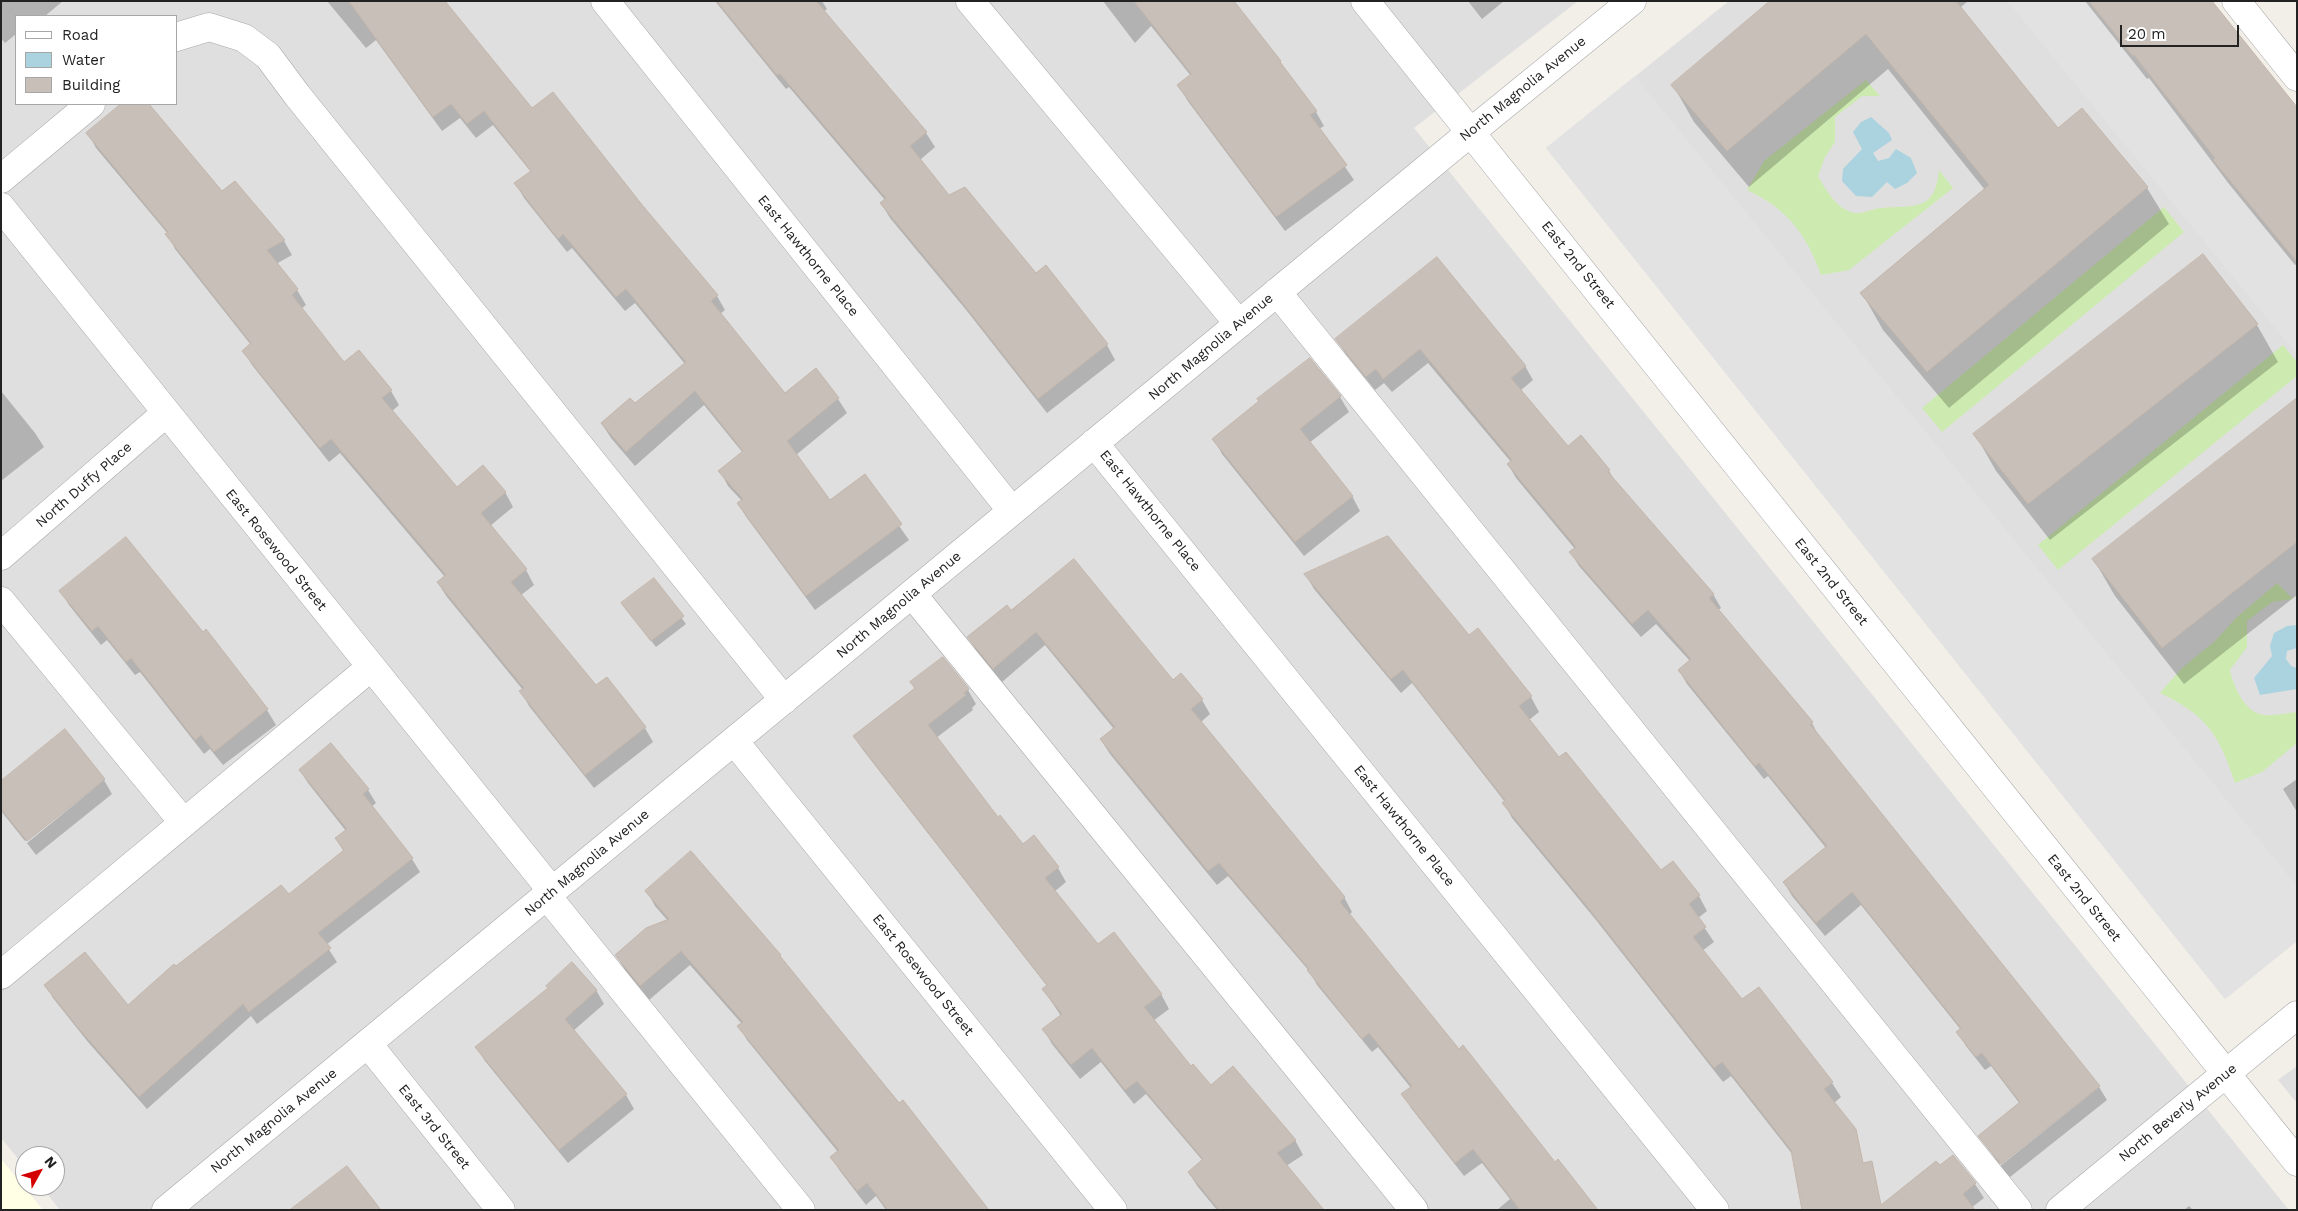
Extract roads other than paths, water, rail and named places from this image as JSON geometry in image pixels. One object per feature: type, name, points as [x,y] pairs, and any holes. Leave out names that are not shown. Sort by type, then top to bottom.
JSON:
[{"type":"street","name":"East Hawthorne Place","points":[[605,1],[1012,511]]},
{"type":"street","points":[[970,1],[1239,324]]},
{"type":"street","name":"East 2nd Street","points":[[1365,1],[2297,1162]]},
{"type":"street","name":"North Magnolia Avenue","points":[[182,1205],[368,1044],[734,740],[1632,1]]},
{"type":"street","points":[[2236,1],[2297,77]]},
{"type":"street","points":[[178,35],[209,27],[244,38],[268,56],[784,700]]},
{"type":"street","points":[[1,179],[90,105]]},
{"type":"street","name":"East Rosewood Street","points":[[1,207],[371,667],[801,1210]]},
{"type":"street","points":[[1277,292],[2018,1210]]},
{"type":"street","name":"North Duffy Place","points":[[1,556],[166,413]]},
{"type":"street","name":"East Hawthorne Place","points":[[1094,443],[1714,1210]]},
{"type":"street","points":[[912,594],[1414,1210]]},
{"type":"street","points":[[1,601],[184,823]]},
{"type":"street","points":[[1,975],[371,667]]},
{"type":"street","name":"East Rosewood Street","points":[[734,740],[1113,1210]]},
{"type":"street","name":"North Beverly Avenue","points":[[2060,1210],[2297,1015]]},
{"type":"street","name":"East 3rd Street","points":[[368,1044],[501,1210]]},
{"type":"water","points":[[1871,117],[1889,133],[1892,140],[1873,153],[1878,161],[1889,158],[1896,149],[1911,158],[1917,173],[1907,183],[1895,189],[1887,182],[1872,197],[1856,196],[1842,181],[1843,169],[1862,149],[1853,132],[1861,122]]},
{"type":"water","points":[[2297,625],[2297,648],[2287,651],[2286,659],[2291,666],[2297,668],[2297,689],[2260,695],[2254,678],[2272,656],[2270,646],[2274,633],[2287,626]]}]
